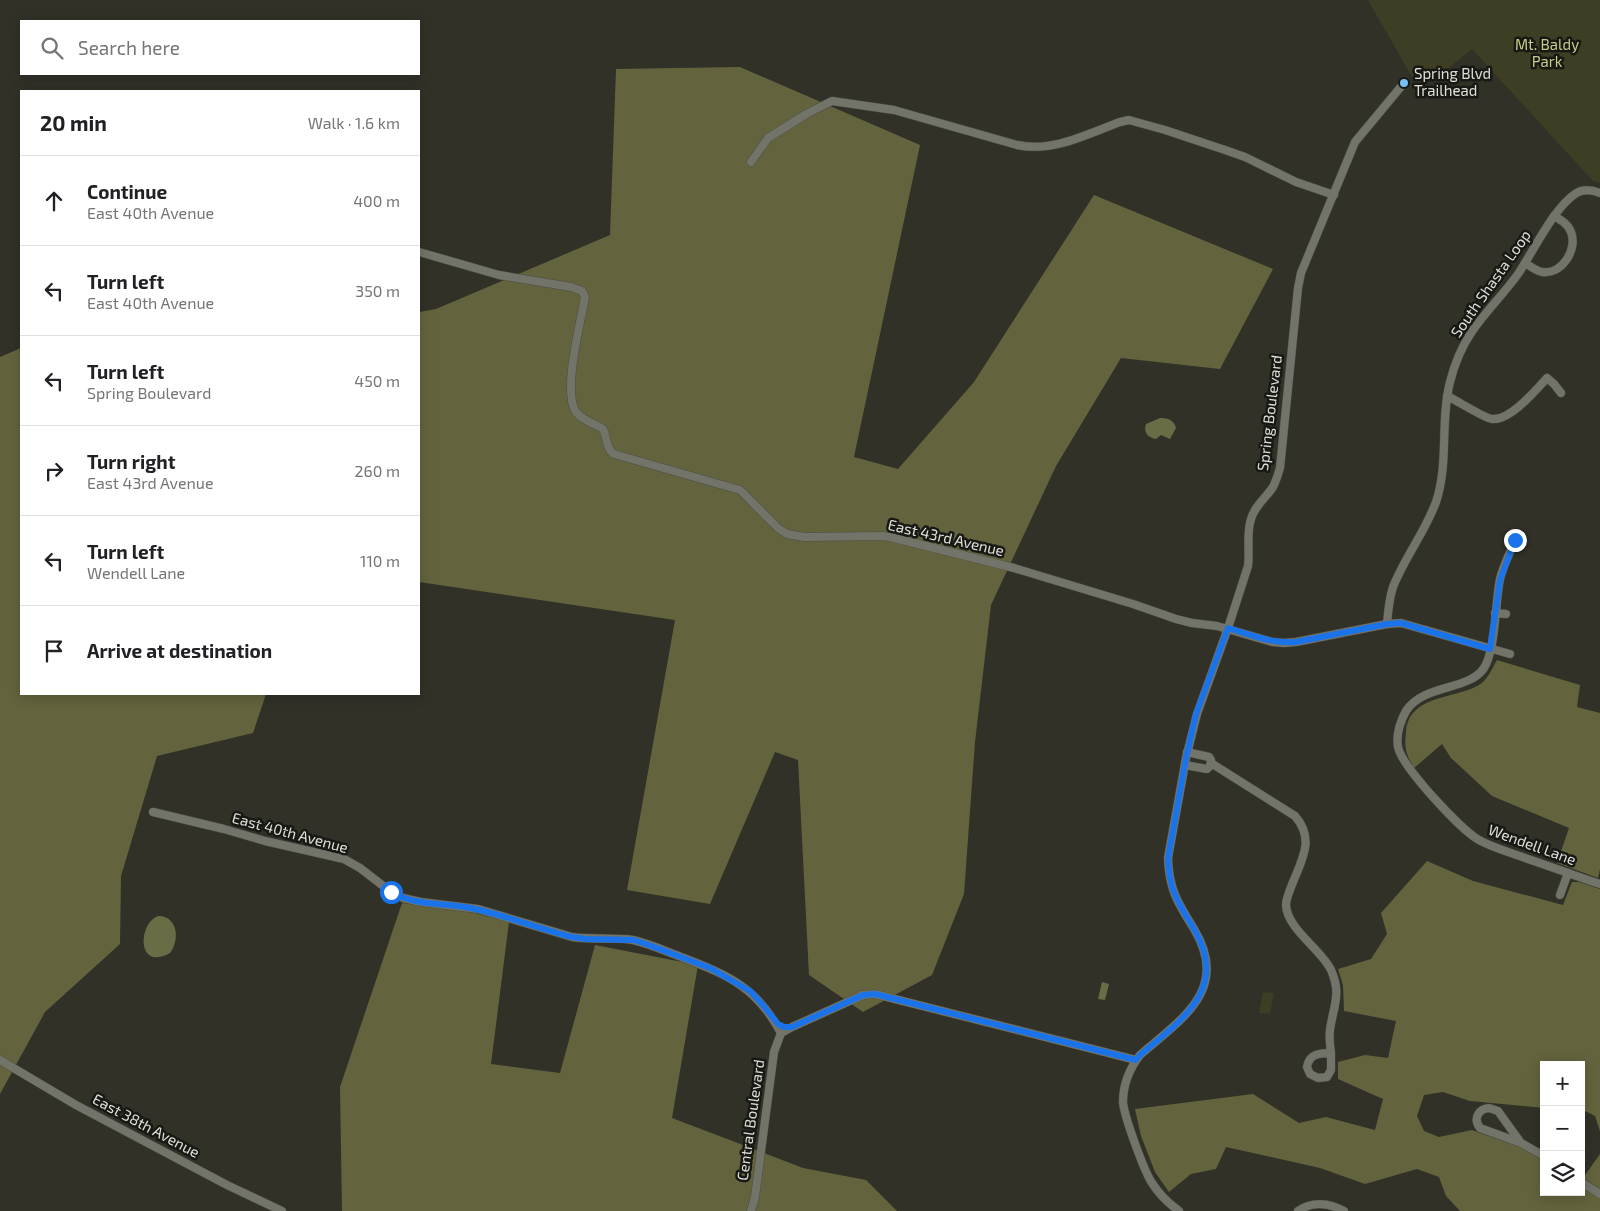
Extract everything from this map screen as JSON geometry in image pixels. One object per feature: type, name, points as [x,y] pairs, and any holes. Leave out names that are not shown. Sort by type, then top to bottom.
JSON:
[{"type":"street","name":"Spring Boulevard","points":[[1179,1211],[1159,1193],[1150,1181],[1126,1117],[1123,1103],[1124,1088],[1136,1060],[1190,1011],[1198,1001],[1206,973],[1206,960],[1202,945],[1178,903],[1168,873],[1168,858],[1185,765],[1196,714],[1228,628],[1248,566],[1251,518],[1257,505],[1272,489],[1280,468],[1299,280],[1359,136],[1404,83]]},
{"type":"street","points":[[751,162],[768,138],[808,113],[832,101],[894,110],[1017,145],[1036,148],[1053,146],[1129,120],[1245,157],[1282,176],[1334,195]]},
{"type":"street","name":"South Shasta Loop","points":[[1387,624],[1389,602],[1393,588],[1431,514],[1436,500],[1443,468],[1447,396],[1455,367],[1466,340],[1511,284],[1554,216],[1576,193],[1587,190],[1600,193]]},
{"type":"street","points":[[1525,263],[1541,272],[1551,272],[1559,268],[1566,261],[1571,252],[1572,233],[1567,226],[1554,216]]},
{"type":"street","name":"East 43rd Avenue","points":[[420,252],[499,274],[582,290],[585,297],[572,376],[574,406],[581,417],[603,429],[608,448],[614,454],[740,490],[778,528],[787,534],[804,537],[890,537],[1014,568],[1133,604],[1176,620],[1228,628],[1272,642],[1296,642],[1387,624],[1401,623],[1510,654]]},
{"type":"street","points":[[1447,396],[1489,418],[1497,419],[1525,401],[1547,378],[1561,393]]},
{"type":"street","name":"Wendell Lane","points":[[1515,540],[1501,575],[1490,649],[1484,666],[1476,675],[1468,680],[1422,696],[1410,705],[1400,725],[1397,736],[1398,749],[1409,768],[1454,819],[1471,835],[1494,846],[1600,884]]},
{"type":"street","points":[[1495,613],[1506,614]]},
{"type":"street","points":[[1188,752],[1207,756],[1210,758],[1211,763],[1295,816],[1302,824],[1306,833],[1306,848],[1286,906],[1292,923],[1324,959],[1331,971],[1336,988],[1336,1004],[1330,1031],[1331,1053]]},
{"type":"street","points":[[1185,765],[1207,769],[1211,763]]},
{"type":"street","name":"East 40th Avenue","points":[[153,812],[344,860],[360,868],[391,892],[403,898],[478,909],[572,937],[626,939],[649,945],[710,968],[750,991],[762,1004],[781,1034]]},
{"type":"street","points":[[1560,895],[1568,873]]},
{"type":"street","points":[[781,1034],[792,1027],[863,995],[875,994],[1136,1060]]},
{"type":"street","points":[[774,1021],[781,1026],[792,1027]]},
{"type":"street","name":"Central Boulevard","points":[[750,1211],[755,1197],[774,1052],[781,1034]]},
{"type":"street","name":"East 38th Avenue","points":[[0,1060],[76,1105],[226,1184],[282,1211]]},
{"type":"street","points":[[1522,1143],[1498,1111],[1489,1108],[1480,1110],[1476,1121],[1480,1128],[1522,1143],[1540,1154]]},
{"type":"street","points":[[1585,1185],[1600,1194]]},
{"type":"street","points":[[1298,1211],[1307,1206],[1319,1204],[1333,1206],[1344,1211]]},
{"type":"green space","name":"Mt. Baldy Park","points":[[1368,0],[1600,0],[1600,183],[1593,181],[1472,49],[1439,76],[1416,84]]},
{"type":"green space","points":[[1263,992],[1274,993],[1270,1014],[1259,1013]]},
{"type":"shaded area","points":[[740,67],[920,145],[854,457],[898,469],[974,382],[1094,195],[1273,269],[1220,369],[1121,358],[1056,466],[991,605],[975,742],[964,894],[932,975],[863,1012],[809,975],[798,760],[775,752],[710,904],[627,890],[675,620],[420,582],[420,312],[436,309],[610,235],[616,69]]},
{"type":"shaded area","points":[[20,348],[20,695],[266,695],[253,733],[157,756],[121,876],[120,944],[45,1012],[0,1094],[0,357]]},
{"type":"shaded area","points":[[1160,418],[1166,418],[1175,425],[1176,428],[1170,439],[1161,435],[1156,439],[1149,436],[1146,432],[1146,424]]},
{"type":"shaded area","points":[[1497,660],[1580,685],[1577,707],[1600,713],[1600,869],[1598,878],[1557,863],[1569,828],[1492,796],[1451,758],[1442,744],[1414,768],[1409,759],[1405,742],[1406,732],[1409,719],[1416,710],[1436,699],[1482,683]]},
{"type":"shaded area","points":[[1427,861],[1473,881],[1563,905],[1572,882],[1579,882],[1600,889],[1600,1131],[1595,1116],[1585,1111],[1585,1061],[1540,1061],[1540,1108],[1470,1101],[1443,1092],[1424,1095],[1417,1116],[1424,1131],[1439,1137],[1472,1130],[1520,1147],[1540,1159],[1540,1196],[1585,1196],[1585,1189],[1600,1198],[1600,1211],[1460,1211],[1446,1196],[1439,1177],[1417,1169],[1365,1184],[1320,1168],[1226,1147],[1216,1169],[1191,1174],[1169,1192],[1155,1172],[1141,1136],[1135,1109],[1253,1094],[1299,1123],[1326,1117],[1375,1130],[1383,1099],[1338,1079],[1338,1062],[1365,1055],[1388,1058],[1396,1021],[1344,1011],[1343,985],[1338,969],[1371,959],[1387,934],[1381,913]]},
{"type":"shaded area","points":[[402,903],[459,909],[509,922],[491,1064],[560,1073],[595,945],[698,965],[672,1118],[803,1168],[866,1180],[897,1211],[342,1211],[340,1087]]},
{"type":"shaded area","points":[[158,916],[170,920],[176,936],[170,953],[159,957],[151,956],[146,951],[144,944],[147,927],[151,920]]},
{"type":"shaded area","points":[[1102,982],[1109,984],[1105,1000],[1098,999]]},
{"type":"shaded area","points":[[1600,1154],[1600,1189],[1585,1179],[1585,1175]]},
{"type":"place","name":"Spring Blvd Trailhead","points":[[1404,83]]},
{"type":"route","points":[[391,892],[403,898],[421,902],[478,909],[572,937],[626,939],[649,945],[710,968],[729,978],[750,991],[772,1016],[774,1021],[784,1027],[792,1027],[863,995],[875,994],[1136,1060],[1190,1011],[1198,1001],[1206,973],[1206,960],[1202,945],[1172,889],[1168,873],[1168,858],[1196,714],[1228,628],[1272,642],[1284,643],[1401,623],[1490,649],[1500,580],[1515,540]]}]
